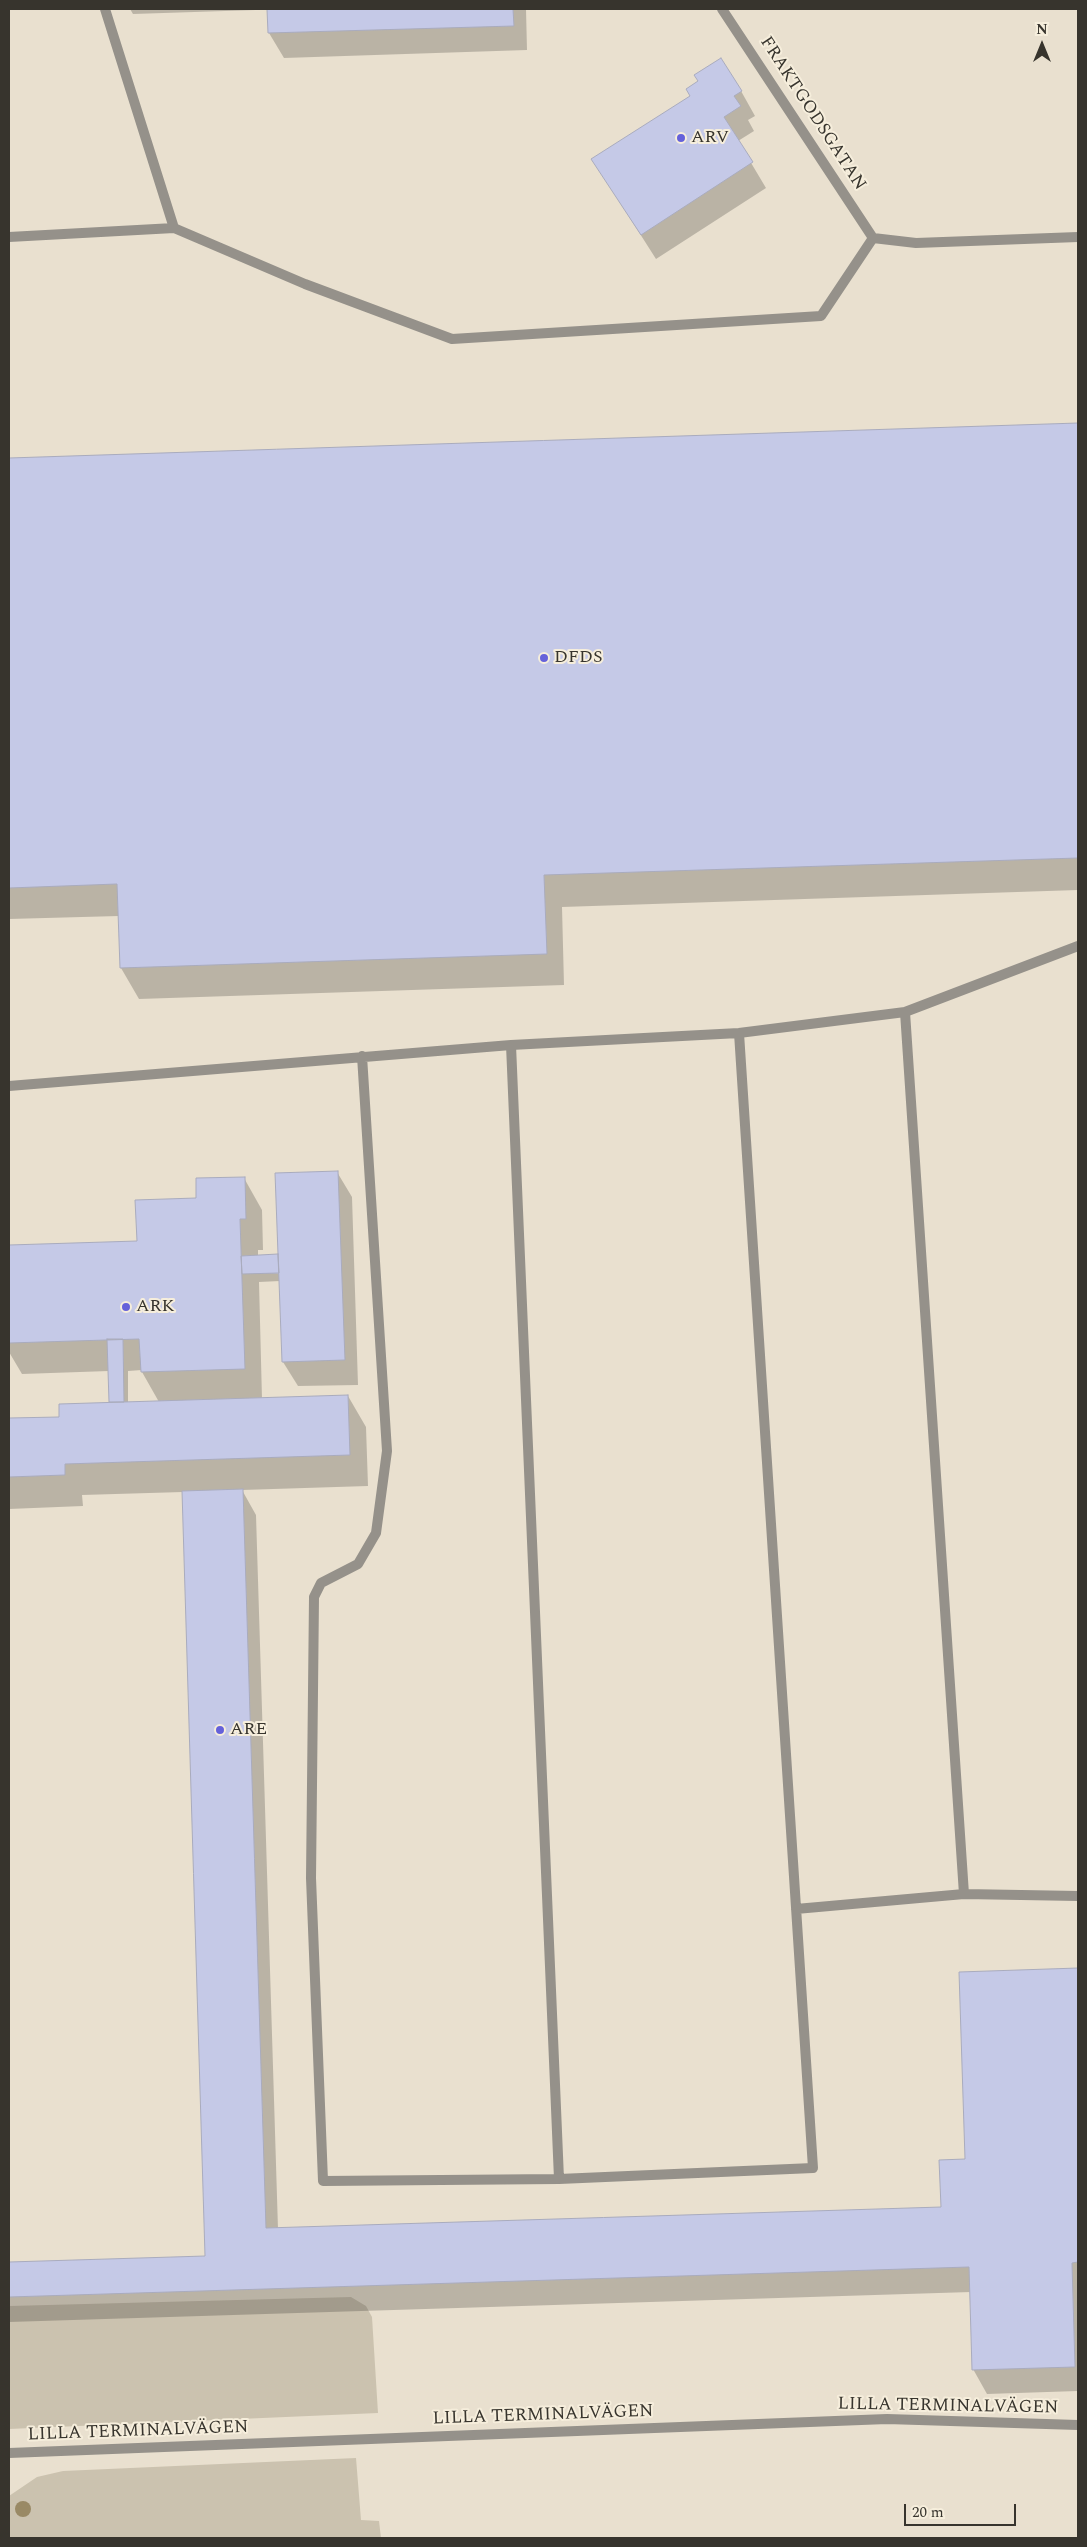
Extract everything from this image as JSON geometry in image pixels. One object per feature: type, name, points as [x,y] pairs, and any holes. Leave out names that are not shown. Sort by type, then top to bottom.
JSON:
[{"type":"lane","points":[[105,9],[174,228]]},
{"type":"lane","name":"FRAKTGODSGATAN","points":[[722,9],[873,238]]},
{"type":"lane","points":[[9,237],[174,228],[305,284],[452,339],[821,316],[873,238],[916,244],[1078,237]]},
{"type":"lane","points":[[9,1086],[510,1045],[739,1033],[905,1012],[1078,946]]},
{"type":"lane","points":[[905,1012],[964,1894]]},
{"type":"lane","points":[[362,1056],[387,1451],[376,1533],[358,1564],[321,1583],[314,1597],[311,1878],[323,2182],[559,2179],[814,2168],[739,1033]]},
{"type":"lane","points":[[510,1045],[559,2179]]},
{"type":"lane","points":[[796,1909],[964,1894],[1078,1896]]},
{"type":"lane","name":"LILLA TERMINALVÄGEN","points":[[9,2453],[887,2419],[1078,2425]]},
{"type":"shaded area","points":[[351,2297],[366,2306],[372,2317],[378,2413],[9,2429],[9,2306]]},
{"type":"shaded area","points":[[356,2458],[361,2520],[379,2521],[381,2538],[9,2538],[9,2496],[37,2477],[63,2471]]},
{"type":"building","points":[[267,9],[513,9],[514,26],[268,33]]},
{"type":"building","name":"ARV","points":[[721,58],[742,91],[734,96],[741,106],[724,117],[753,162],[641,235],[591,159],[690,96],[686,89],[698,81],[694,75]]},
{"type":"building","name":"DFDS","points":[[1078,423],[1078,858],[544,875],[547,954],[120,968],[117,884],[9,888],[9,458]]},
{"type":"building","points":[[338,1171],[345,1360],[282,1362],[275,1173]]},
{"type":"building","name":"ARK","points":[[245,1177],[246,1219],[240,1219],[245,1369],[141,1372],[139,1339],[9,1343],[9,1245],[137,1241],[135,1200],[196,1198],[196,1178]]},
{"type":"building","points":[[278,1254],[279,1273],[242,1274],[241,1256]]},
{"type":"building","points":[[107,1339],[123,1339],[124,1402],[109,1402]]},
{"type":"building","points":[[348,1395],[350,1455],[65,1464],[65,1475],[9,1477],[9,1418],[59,1417],[59,1404]]},
{"type":"building","name":"ARE","points":[[243,1489],[266,2228],[941,2207],[939,2160],[965,2159],[959,1972],[1078,1968],[1078,2262],[1072,2263],[1075,2367],[972,2370],[969,2267],[9,2297],[9,2262],[205,2256],[182,1491]]},
{"type":"place","name":"ARV","points":[[681,138]]},
{"type":"place","name":"DFDS","points":[[544,658]]},
{"type":"place","name":"ARK","points":[[126,1307]]},
{"type":"place","name":"ARE","points":[[220,1730]]}]
